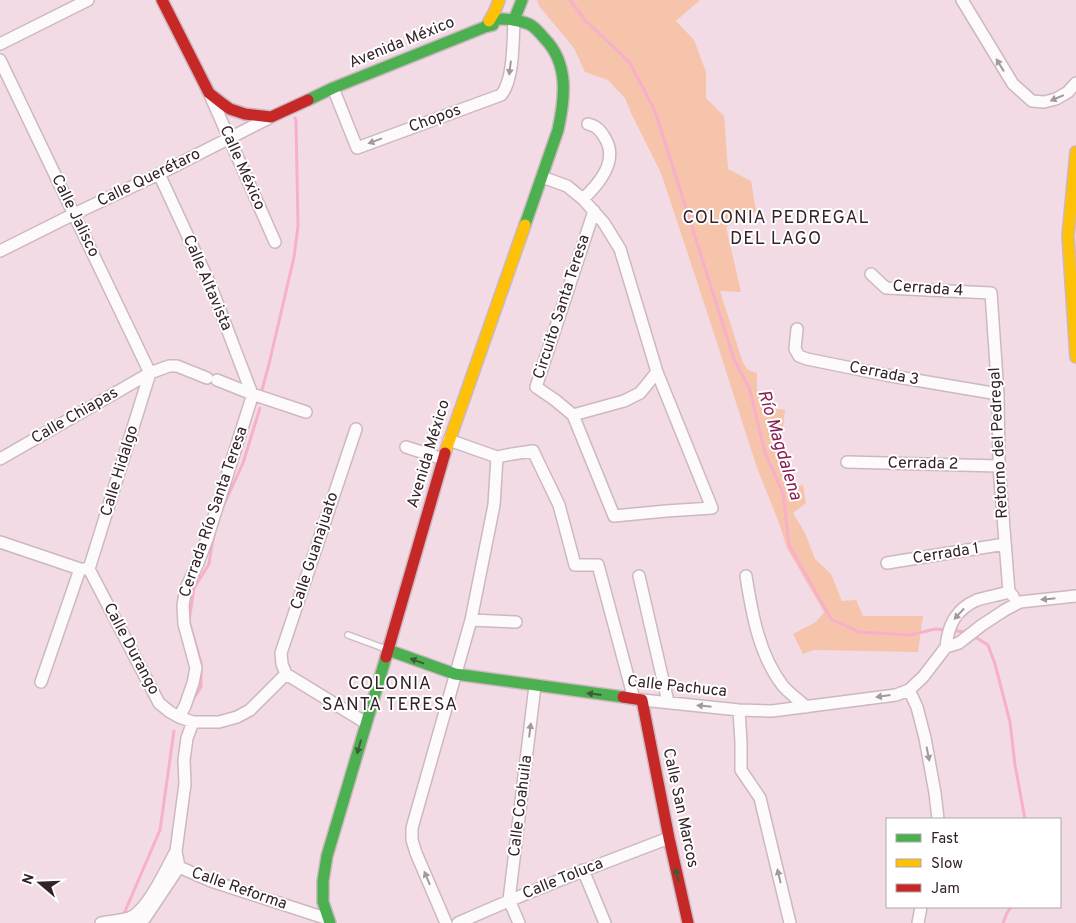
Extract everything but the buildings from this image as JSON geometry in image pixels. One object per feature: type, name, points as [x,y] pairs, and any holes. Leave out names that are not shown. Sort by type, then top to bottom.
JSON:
[{"type":"street","points":[[0,44],[88,0]]},
{"type":"street","points":[[162,0],[209,93],[217,101],[237,112],[259,117],[271,117]]},
{"type":"street","points":[[487,24],[499,0]]},
{"type":"street","points":[[505,0],[514,20]]},
{"type":"street","points":[[514,20],[522,0]]},
{"type":"street","points":[[962,0],[1013,84],[1032,101],[1044,102],[1056,99],[1068,92],[1076,82]]},
{"type":"street","name":"Avenida México","points":[[271,117],[333,88],[487,24],[514,20],[527,22],[550,42],[560,61],[565,85],[564,103],[558,130],[448,440],[327,856],[323,881],[323,902],[327,922]]},
{"type":"street","name":"Chopos","points":[[333,88],[357,148],[501,95],[507,85],[510,72],[514,20]]},
{"type":"street","name":"Calle Jalisco","points":[[0,60],[150,373]]},
{"type":"street","name":"Calle México","points":[[209,93],[275,242]]},
{"type":"street","name":"Calle Querétaro","points":[[0,252],[271,117]]},
{"type":"street","points":[[582,199],[602,178],[610,158],[610,148],[603,133],[596,127],[588,124]]},
{"type":"street","points":[[1076,152],[1072,235],[1076,357]]},
{"type":"street","name":"Calle Altavista","points":[[159,174],[210,284],[252,394]]},
{"type":"street","name":"Circuito Santa Teresa","points":[[542,176],[567,186],[582,199],[594,211],[620,249],[657,372],[712,508],[614,516],[573,415],[536,387],[594,211]]},
{"type":"street","name":"Cerrada 4","points":[[871,274],[886,288],[990,293]]},
{"type":"street","name":"Retorno del Pedregal","points":[[990,293],[998,394],[999,466],[1008,592]]},
{"type":"street","name":"Cerrada 3","points":[[797,329],[795,349],[798,356],[807,359],[998,394]]},
{"type":"street","name":"Calle Chiapas","points":[[0,459],[150,373],[170,366],[177,366],[306,412]]},
{"type":"street","points":[[573,415],[624,401],[640,393],[657,372]]},
{"type":"street","name":"Calle Hidalgo","points":[[41,682],[84,569],[150,373]]},
{"type":"street","name":"Cerrada Río Santa Teresa","points":[[179,717],[193,683],[196,668],[184,624],[183,605],[186,588],[207,539],[252,394]]},
{"type":"street","name":"Calle Guanajuato","points":[[286,674],[282,664],[281,653],[356,430]]},
{"type":"street","points":[[448,440],[497,458],[533,451],[559,504],[575,565],[598,565],[638,699]]},
{"type":"street","points":[[406,447],[443,459]]},
{"type":"street","points":[[446,923],[416,853],[412,840],[412,828],[471,620],[494,505],[497,458]]},
{"type":"street","name":"Cerrada 2","points":[[847,462],[999,466]]},
{"type":"street","points":[[0,542],[84,569]]},
{"type":"street","name":"Cerrada 1","points":[[886,563],[1005,544]]},
{"type":"street","name":"Calle Durango","points":[[84,569],[160,703],[179,717],[193,722],[219,722],[237,717],[250,710],[286,674]]},
{"type":"street","points":[[639,576],[668,702]]},
{"type":"street","points":[[746,576],[757,632],[770,666],[784,687],[806,707]]},
{"type":"street","points":[[938,818],[925,738],[918,707],[909,690],[923,677],[946,647],[947,633],[953,621],[962,610],[978,600],[1008,592],[1020,602]]},
{"type":"street","points":[[946,647],[958,643],[996,616],[1020,602],[1076,596]]},
{"type":"street","points":[[471,620],[516,622]]},
{"type":"street","name":"Calle Pachuca","points":[[388,650],[455,674],[535,686],[739,710],[772,711],[896,694],[909,690]]},
{"type":"street","points":[[286,674],[366,723]]},
{"type":"street","name":"Calle Coahuila","points":[[509,900],[535,686]]},
{"type":"street","name":"Calle San Marcos","points":[[638,699],[688,923]]},
{"type":"street","points":[[739,710],[741,770],[760,798],[790,923]]},
{"type":"street","points":[[101,923],[145,918],[178,867],[176,851],[185,784],[184,760],[187,738],[193,722]]},
{"type":"street","name":"Calle Toluca","points":[[458,923],[583,870],[669,838]]},
{"type":"street","name":"Calle Reforma","points":[[132,918],[142,910],[176,851]]},
{"type":"street","name":"Calle Reforma","points":[[178,867],[211,881],[327,922]]},
{"type":"street","points":[[583,870],[605,923]]},
{"type":"street","points":[[509,900],[519,923]]},
{"type":"street","points":[[918,923],[921,908]]},
{"type":"lane","points":[[348,635],[388,650]]},
{"type":"shaded area","points":[[537,0],[700,0],[676,21],[694,40],[706,72],[706,98],[724,116],[728,169],[751,181],[756,211],[726,227],[741,292],[720,291],[743,363],[748,370],[757,373],[757,394],[764,407],[785,410],[783,431],[771,435],[777,454],[781,453],[792,487],[803,485],[806,503],[793,513],[805,533],[815,559],[831,574],[842,601],[856,600],[863,616],[923,616],[918,652],[814,650],[803,654],[793,634],[816,622],[824,612],[787,548],[756,465],[661,173],[625,98],[608,80],[585,72],[574,48],[539,6]]},
{"type":"waterway","name":"Río Magdalena","points":[[570,0],[584,19],[630,63],[655,111],[734,359],[750,390],[765,453],[783,493],[789,545],[831,619],[859,632],[910,635],[935,629],[967,632]]},
{"type":"waterway","points":[[262,390],[294,257],[298,226],[295,118]]},
{"type":"waterway","points":[[221,511],[243,463],[260,408]]},
{"type":"waterway","points":[[192,701],[201,687],[201,663],[189,621],[194,588],[209,564],[215,531]]},
{"type":"waterway","name":"Río Magdalena","points":[[972,635],[988,645],[995,664],[1010,722],[1015,765],[1025,818]]},
{"type":"waterway","points":[[123,916],[160,830],[174,731]]},
{"type":"waterway","name":"Río Magdalena","points":[[1003,923],[1010,908]]},
{"type":"traffic: fast","points":[[514,20],[522,0]]},
{"type":"traffic: fast","points":[[485,27],[494,20],[501,19],[509,19],[531,25],[553,49],[562,70],[563,94],[558,130],[525,225]]},
{"type":"traffic: fast","points":[[308,100],[333,88],[493,25]]},
{"type":"traffic: fast","points":[[388,650],[455,674],[623,697]]},
{"type":"traffic: fast","points":[[330,923],[323,902],[323,881],[327,856],[386,657]]},
{"type":"traffic: slow","points":[[489,21],[499,0]]},
{"type":"traffic: slow","points":[[1076,152],[1068,236],[1076,357]]},
{"type":"traffic: slow","points":[[445,453],[525,225]]},
{"type":"traffic: jam","points":[[162,0],[209,93],[230,109],[245,114],[271,117],[308,100]]},
{"type":"traffic: jam","points":[[386,657],[445,453]]},
{"type":"traffic: jam","points":[[623,697],[642,700],[688,923]]},
{"type":"district","name":"COLONIA PEDREGAL DEL LAGO","points":[[776,228]]},
{"type":"district","name":"COLONIA SANTA TERESA","points":[[390,694]]}]
